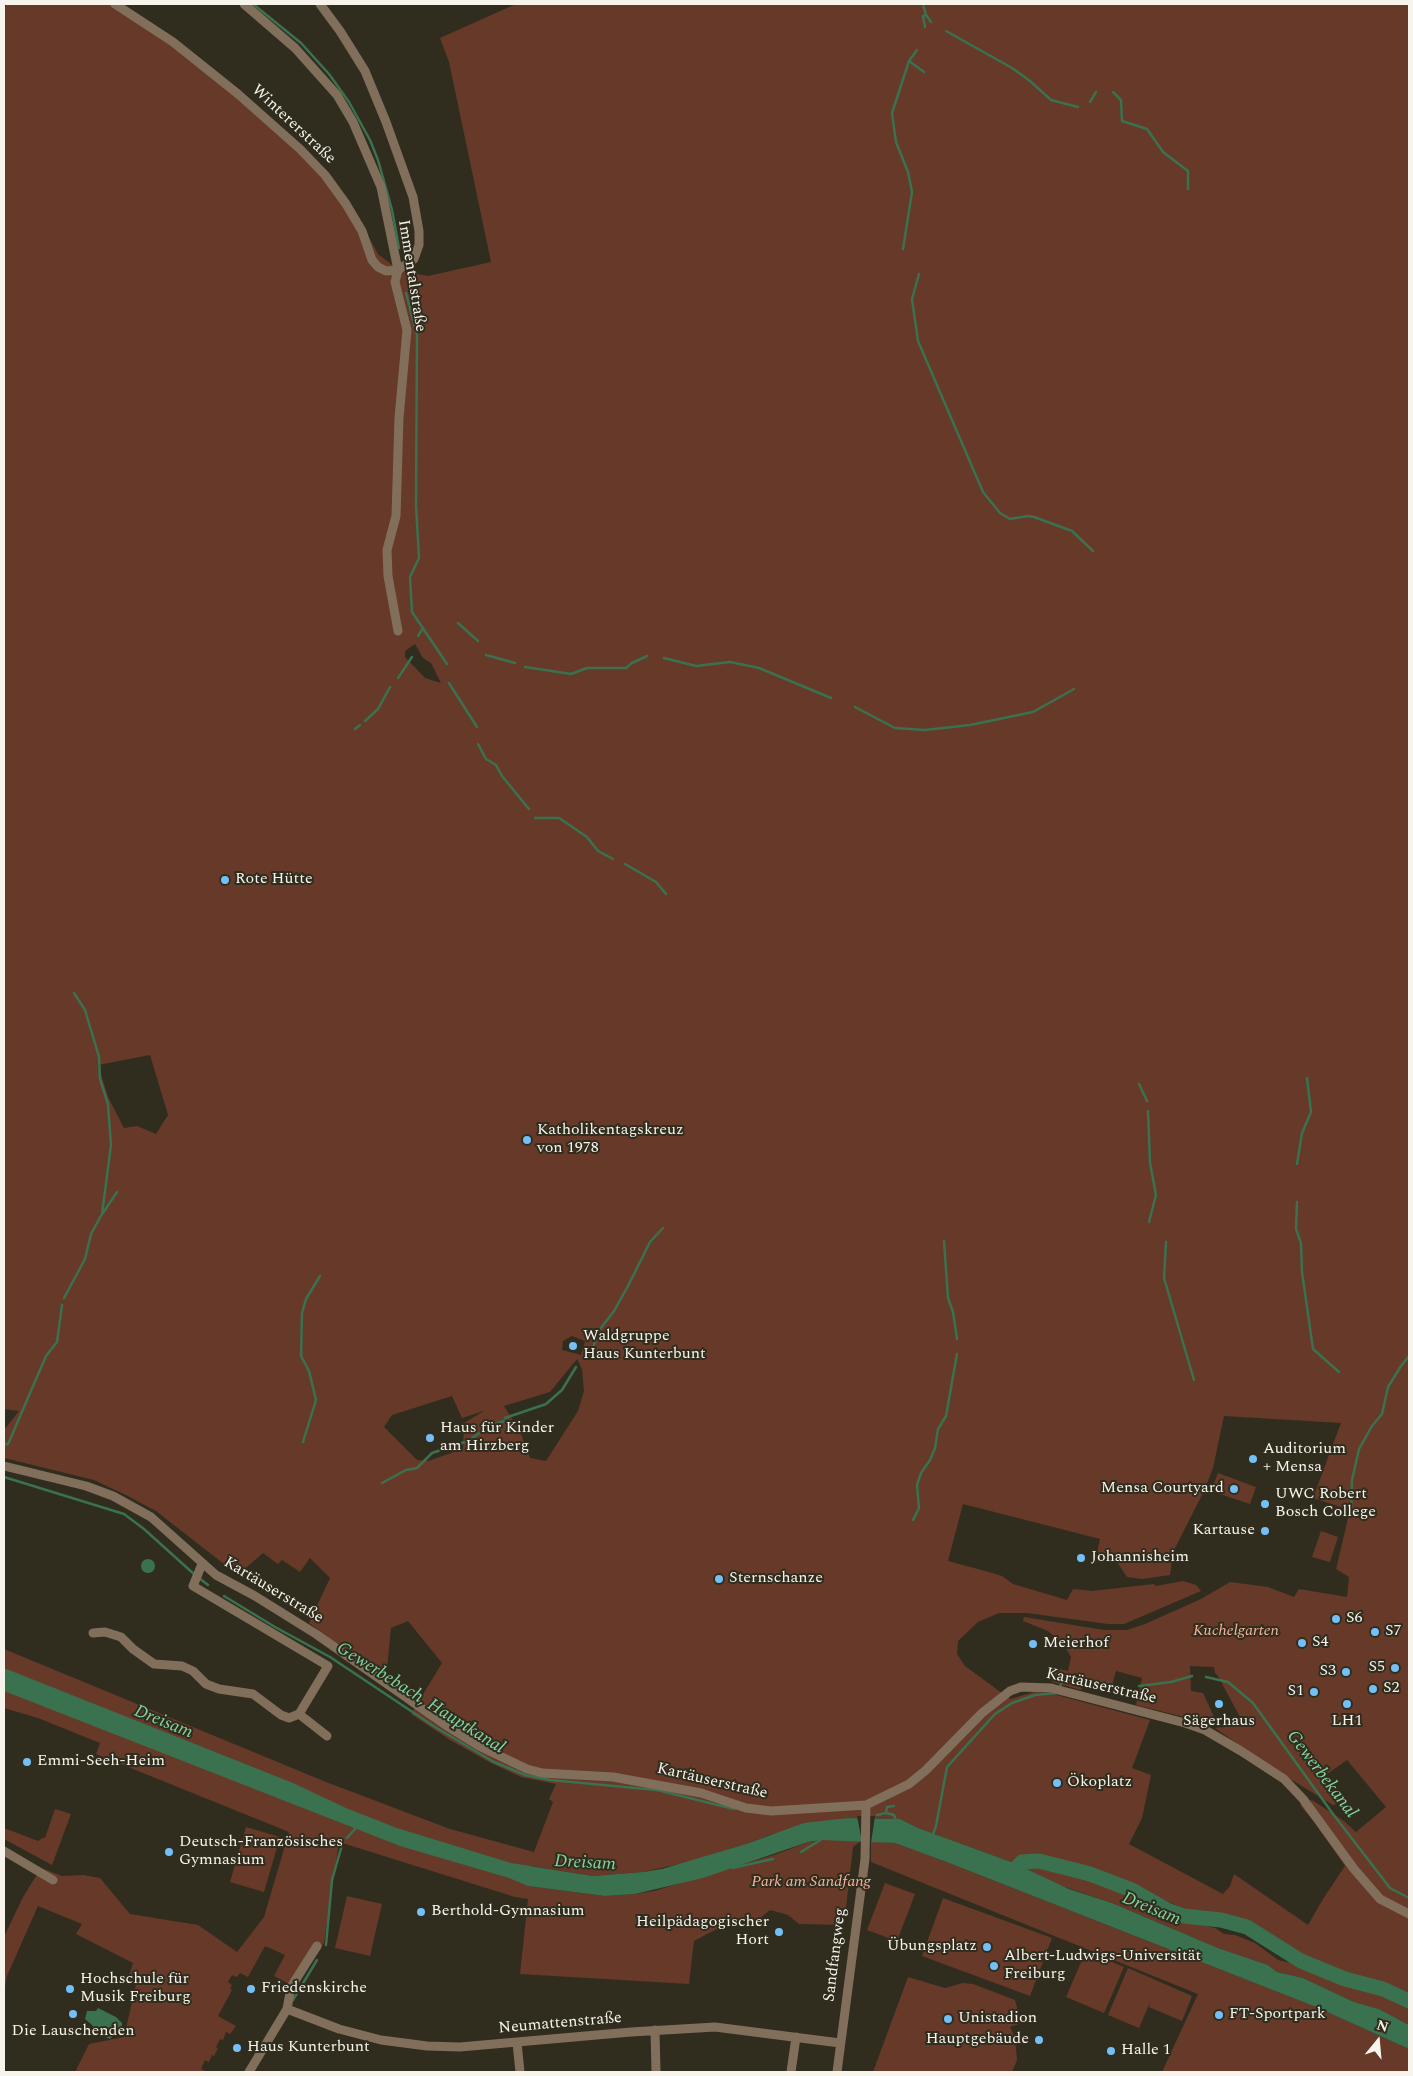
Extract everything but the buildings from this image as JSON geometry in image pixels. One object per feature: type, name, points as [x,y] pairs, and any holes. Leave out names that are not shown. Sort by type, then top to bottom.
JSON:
[{"type":"street","name":"Wintererstraße","points":[[115,4],[173,42],[238,94],[300,150],[325,175],[346,204],[362,231],[372,260],[378,267],[386,271],[398,270]]},
{"type":"street","name":"Immentalstraße","points":[[244,4],[295,48],[316,69],[337,95],[353,122],[381,187],[398,270],[395,282],[407,330],[399,418],[396,516],[387,550],[388,576],[398,631]]},
{"type":"street","points":[[320,4],[340,31],[365,72],[386,122],[413,197],[420,231],[419,245],[414,258],[398,270]]},
{"type":"street","name":"Kartäuserstraße","points":[[4,1466],[86,1486],[113,1496],[151,1518],[201,1566],[255,1596],[316,1634],[447,1726],[479,1746],[527,1770],[542,1773],[622,1778],[701,1793],[746,1808],[771,1811],[866,1809],[909,1784],[926,1770],[982,1713],[1010,1691],[1021,1687],[1051,1688],[1186,1723],[1204,1730],[1241,1751],[1284,1779],[1303,1799],[1354,1868],[1380,1899],[1409,1914]]},
{"type":"street","points":[[93,1633],[104,1632],[121,1637],[133,1649],[154,1664],[182,1666],[192,1671],[206,1684],[219,1689],[253,1694],[281,1716],[289,1718],[299,1714],[328,1666],[193,1586],[201,1566]]},
{"type":"street","points":[[299,1714],[327,1736]]},
{"type":"street","name":"Sandfangweg","points":[[837,2072],[866,1842],[866,1809]]},
{"type":"street","points":[[4,1851],[52,1880]]},
{"type":"street","points":[[249,2072],[287,2009],[291,1987],[317,1946]]},
{"type":"street","name":"Neumattenstraße","points":[[287,2009],[339,2029],[398,2043],[460,2047],[655,2030],[715,2027],[840,2043]]},
{"type":"street","points":[[655,2030],[656,2072]]},
{"type":"street","points":[[791,2072],[796,2036]]},
{"type":"street","points":[[517,2043],[520,2072]]},
{"type":"green space","points":[[6,4],[117,4],[303,146],[349,201],[378,254],[400,271],[428,276],[491,262],[449,62],[440,38],[516,4],[1409,4],[1409,1997],[1310,1962],[1248,1923],[1236,1919],[1192,1912],[1092,1870],[1041,1857],[1020,1859],[1014,1863],[918,1828],[900,1819],[848,1818],[770,1835],[688,1862],[643,1872],[593,1876],[532,1866],[529,1886],[605,1896],[635,1894],[654,1891],[777,1854],[808,1842],[832,1839],[861,1841],[853,1847],[844,1925],[799,1924],[788,1915],[770,1910],[759,1919],[728,1923],[694,1941],[689,1984],[520,1974],[528,1899],[515,1897],[339,1842],[324,1943],[317,1955],[311,1953],[291,1985],[274,1976],[285,1955],[265,1946],[248,1977],[240,1973],[237,1977],[232,1975],[228,1982],[232,1985],[230,1989],[232,1990],[218,2016],[236,2026],[230,2034],[226,2032],[223,2040],[220,2039],[214,2056],[212,2055],[209,2062],[205,2060],[201,2069],[204,2070],[203,2072],[75,2072],[89,2044],[124,2037],[136,1985],[127,1982],[133,1963],[76,1934],[82,1924],[38,1906],[7,1976],[4,1993],[4,1937],[23,1897],[41,1868],[62,1876],[83,1875],[100,1878],[130,1914],[198,1925],[237,1952],[264,1917],[289,1832],[96,1754],[100,1743],[38,1718],[4,1708],[4,1649],[326,1782],[450,1829],[534,1852],[553,1802],[549,1799],[556,1784],[521,1777],[491,1763],[450,1740],[411,1714],[442,1663],[408,1621],[391,1628],[386,1679],[309,1623],[330,1578],[310,1558],[300,1572],[282,1560],[278,1564],[263,1553],[238,1575],[156,1511],[126,1495],[94,1480],[4,1458],[4,1430],[19,1411],[4,1409],[4,14]],"holes":[[[415,644],[423,658],[431,663],[441,683],[425,678],[405,657],[405,651]],[[150,1055],[168,1115],[156,1134],[137,1126],[124,1128],[108,1097],[98,1065]],[[572,1336],[585,1341],[581,1355],[562,1350],[563,1341]],[[577,1359],[582,1369],[584,1391],[578,1411],[546,1461],[530,1458],[521,1434],[504,1406],[550,1392]],[[452,1396],[462,1418],[484,1411],[464,1423],[463,1449],[428,1461],[417,1460],[384,1427],[392,1415]],[[1224,1416],[1341,1423],[1313,1498],[1350,1510],[1336,1569],[1349,1577],[1347,1597],[1299,1589],[1294,1597],[1268,1587],[1230,1582],[1201,1599],[1127,1630],[1104,1630],[1024,1617],[1023,1621],[1048,1631],[1064,1645],[1071,1657],[1068,1671],[1055,1668],[1052,1682],[1081,1690],[1084,1681],[1112,1686],[1116,1671],[1142,1678],[1136,1705],[1196,1720],[1208,1722],[1215,1719],[1203,1693],[1191,1691],[1190,1666],[1214,1667],[1215,1673],[1241,1719],[1235,1726],[1215,1728],[1277,1771],[1333,1805],[1337,1804],[1320,1779],[1347,1760],[1386,1807],[1356,1832],[1344,1821],[1312,1800],[1300,1805],[1345,1866],[1308,1925],[1234,1874],[1230,1886],[1223,1894],[1129,1844],[1142,1818],[1151,1775],[1132,1768],[1150,1720],[1049,1693],[1034,1692],[1010,1699],[965,1666],[957,1654],[958,1641],[978,1622],[999,1613],[1027,1613],[1108,1624],[1124,1624],[1201,1591],[1196,1585],[1183,1581],[1156,1586],[1154,1584],[1092,1591],[1073,1589],[1067,1600],[1013,1584],[1002,1576],[948,1561],[963,1504],[1100,1539],[1097,1552],[1115,1559],[1127,1577],[1142,1579],[1170,1575],[1173,1552],[1204,1491],[1213,1468]]]},
{"type":"green space","name":"Mensa Courtyard","points":[[1218,1473],[1256,1487],[1250,1504],[1211,1491]]},
{"type":"green space","points":[[1321,1531],[1338,1537],[1330,1562],[1312,1557]]},
{"type":"green space","points":[[55,1809],[71,1814],[52,1865],[4,1839],[4,1828],[38,1841],[45,1838]]},
{"type":"green space","points":[[246,1827],[280,1837],[264,1892],[230,1882]]},
{"type":"green space","points":[[871,1841],[895,1843],[949,1863],[1316,2007],[1409,2049],[1409,2072],[1162,2072],[1198,1994],[871,1862]]},
{"type":"green space","points":[[1027,1863],[1042,1863],[1078,1874],[1131,1895],[1163,1915],[1215,1928],[1224,1934],[1235,1935],[1255,1943],[1278,1960],[1296,1964],[1363,1990],[1406,2003],[1409,2006],[1409,2025],[1379,2009],[1354,2002],[1303,1978],[1277,1972],[1268,1965],[1218,1948],[1112,1903],[1056,1884],[1025,1868]]},
{"type":"green space","points":[[885,1883],[915,1894],[897,1941],[867,1930]]},
{"type":"green space","points":[[347,1896],[382,1904],[370,1956],[335,1948]]},
{"type":"green space","name":"Übungsplatz","points":[[943,1898],[1052,1938],[1030,1996],[922,1956]]},
{"type":"green space","points":[[1086,1951],[1124,1967],[1104,2013],[1066,1997]]},
{"type":"green space","points":[[1128,1968],[1192,1996],[1182,2021],[1149,2007],[1151,2000],[1139,2028],[1108,2015]]},
{"type":"green space","name":"Unistadion","points":[[908,1977],[945,1988],[963,1983],[973,1984],[1015,2000],[1021,2023],[1010,2027],[1015,2038],[1017,2060],[1012,2072],[873,2072]]},
{"type":"shaded area","points":[[148,1559],[153,1561],[155,1566],[153,1571],[148,1573],[143,1571],[141,1566],[143,1561]]},
{"type":"shaded area","name":"Dreisam","points":[[4,1668],[293,1783],[346,1808],[397,1828],[511,1863],[593,1876],[643,1872],[662,1869],[746,1844],[804,1823],[848,1818],[900,1819],[918,1828],[1014,1863],[1069,1889],[1112,1903],[1218,1948],[1268,1965],[1277,1972],[1303,1978],[1354,2002],[1379,2009],[1409,2025],[1409,2049],[1316,2007],[895,1843],[821,1840],[808,1842],[703,1878],[635,1894],[605,1896],[528,1886],[509,1878],[400,1846],[4,1691]]},
{"type":"shaded area","points":[[98,2008],[116,2017],[122,2023],[122,2027],[116,2036],[110,2039],[96,2032],[85,2019],[87,2011],[96,2011]]},
{"type":"pier","points":[[857,1816],[875,1816],[871,1843],[862,1842]]},
{"type":"waterway","points":[[253,4],[301,43],[329,74],[349,102],[370,140],[378,160],[392,210],[399,248]]},
{"type":"waterway","points":[[923,4],[926,15],[923,16],[925,27]]},
{"type":"waterway","points":[[926,15],[931,22]]},
{"type":"waterway","points":[[946,31],[1012,68],[1051,100],[1078,107]]},
{"type":"waterway","points":[[903,249],[912,192],[908,172],[896,142],[892,113],[909,61],[917,50]]},
{"type":"waterway","points":[[909,61],[924,72]]},
{"type":"waterway","points":[[1090,102],[1096,92]]},
{"type":"waterway","points":[[1113,92],[1121,100],[1122,121],[1147,129],[1163,152],[1188,171],[1188,189]]},
{"type":"waterway","points":[[919,274],[912,299],[918,341],[983,492],[1000,513],[1010,519],[1034,517],[1072,531],[1093,551]]},
{"type":"waterway","points":[[406,293],[417,335],[416,505],[419,558],[410,577],[412,612],[447,664]]},
{"type":"waterway","points":[[458,623],[478,641]]},
{"type":"waterway","points":[[418,636],[423,628]]},
{"type":"waterway","points":[[486,655],[515,663]]},
{"type":"waterway","points":[[525,667],[571,674],[587,668],[626,668],[647,656]]},
{"type":"waterway","points":[[398,678],[412,657]]},
{"type":"waterway","points":[[664,658],[696,666],[730,662],[759,668],[831,698]]},
{"type":"waterway","points":[[449,683],[477,727]]},
{"type":"waterway","points":[[365,721],[378,709],[390,687]]},
{"type":"waterway","points":[[855,707],[895,728],[925,730],[970,725],[1033,712],[1074,689]]},
{"type":"waterway","points":[[355,729],[360,725]]},
{"type":"waterway","points":[[478,744],[486,759],[496,765],[502,776],[529,809]]},
{"type":"waterway","points":[[535,818],[559,818],[587,837],[598,851],[613,859]]},
{"type":"waterway","points":[[625,864],[656,882],[666,894]]},
{"type":"waterway","points":[[64,1298],[85,1259],[91,1234],[102,1214],[111,1145],[108,1104],[100,1079],[99,1057],[85,1010],[74,993]]},
{"type":"waterway","points":[[1297,1164],[1302,1133],[1311,1112],[1307,1078]]},
{"type":"waterway","points":[[1139,1084],[1147,1101]]},
{"type":"waterway","points":[[1148,1111],[1150,1163],[1156,1195],[1149,1222]]},
{"type":"waterway","points":[[103,1213],[117,1192]]},
{"type":"waterway","points":[[1297,1202],[1296,1229],[1301,1243],[1302,1272],[1313,1349],[1339,1372]]},
{"type":"waterway","points":[[593,1349],[597,1333],[614,1311],[650,1242],[663,1228]]},
{"type":"waterway","points":[[944,1241],[948,1298],[953,1312],[957,1339]]},
{"type":"waterway","points":[[1166,1242],[1164,1278],[1194,1380]]},
{"type":"waterway","points":[[303,1442],[316,1400],[309,1371],[301,1356],[302,1313],[306,1299],[320,1276]]},
{"type":"waterway","points":[[4,1444],[8,1444],[46,1356],[57,1342],[62,1305]]},
{"type":"waterway","points":[[913,1520],[919,1508],[917,1485],[921,1473],[930,1460],[935,1448],[938,1429],[946,1416],[957,1354]]},
{"type":"waterway","points":[[1351,1516],[1352,1480],[1359,1449],[1372,1426],[1382,1414],[1388,1387],[1409,1356]]},
{"type":"waterway","points":[[505,1418],[546,1404],[562,1390],[576,1367]]},
{"type":"waterway","points":[[382,1483],[406,1470],[417,1468],[432,1453],[468,1441],[488,1427],[504,1421]]},
{"type":"waterway","name":"Gewerbebach, Hauptkanal","points":[[4,1477],[124,1514],[144,1529],[195,1575]]},
{"type":"waterway","name":"Gewerbebach, Hauptkanal","points":[[199,1578],[208,1585]]},
{"type":"waterway","name":"Gewerbebach, Hauptkanal","points":[[224,1596],[330,1657],[435,1727],[492,1761],[525,1775],[550,1780],[657,1790],[734,1809]]},
{"type":"waterway","name":"Gewerbekanal","points":[[1139,1686],[1171,1682],[1192,1676]]},
{"type":"waterway","name":"Gewerbekanal","points":[[1206,1677],[1228,1682],[1253,1703],[1333,1814],[1390,1888],[1409,1898]]},
{"type":"waterway","points":[[1059,1688],[1064,1679],[1112,1684]]},
{"type":"waterway","points":[[932,1837],[936,1826],[947,1767],[995,1714],[1012,1703],[1035,1695],[1057,1693]]},
{"type":"waterway","points":[[886,1813],[887,1807],[894,1806]]},
{"type":"waterway","points":[[877,1815],[886,1813],[894,1815],[896,1821]]},
{"type":"waterway","points":[[347,1838],[356,1828]]},
{"type":"waterway","points":[[801,1852],[822,1839]]},
{"type":"waterway","points":[[326,1945],[332,1880],[342,1845]]},
{"type":"waterway","points":[[732,1868],[773,1859]]},
{"type":"waterway","points":[[1010,1875],[1022,1862],[1039,1861],[1090,1874],[1132,1890],[1167,1910],[1184,1916],[1221,1920],[1247,1927],[1301,1961],[1345,1979],[1383,1989],[1409,2001]]},
{"type":"waterway","points":[[293,2000],[317,1960]]},
{"type":"place","name":"Rote Hütte","points":[[225,880]]},
{"type":"place","name":"Katholikentagskreuz von 1978","points":[[527,1140]]},
{"type":"place","name":"Waldgruppe Haus Kunterbunt","points":[[573,1346]]},
{"type":"place","name":"Haus für Kinder am Hirzberg","points":[[430,1438]]},
{"type":"place","name":"Auditorium + Mensa","points":[[1253,1459]]},
{"type":"place","name":"Mensa Courtyard","points":[[1234,1489]]},
{"type":"place","name":"UWC Robert Bosch College","points":[[1265,1504]]},
{"type":"place","name":"Kartause","points":[[1265,1531]]},
{"type":"place","name":"Johannisheim","points":[[1081,1558]]},
{"type":"place","name":"Sternschanze","points":[[719,1579]]},
{"type":"place","name":"S6","points":[[1336,1619]]},
{"type":"place","name":"S7","points":[[1375,1632]]},
{"type":"place","name":"S4","points":[[1302,1643]]},
{"type":"place","name":"Meierhof","points":[[1033,1644]]},
{"type":"place","name":"S5","points":[[1395,1668]]},
{"type":"place","name":"S3","points":[[1346,1672]]},
{"type":"place","name":"S2","points":[[1373,1689]]},
{"type":"place","name":"S1","points":[[1314,1692]]},
{"type":"place","name":"Sägerhaus","points":[[1219,1704]]},
{"type":"place","name":"LH1","points":[[1347,1704]]},
{"type":"place","name":"Emmi-Seeh-Heim","points":[[27,1762]]},
{"type":"place","name":"Ökoplatz","points":[[1057,1783]]},
{"type":"place","name":"Deutsch-Französisches Gymnasium","points":[[169,1852]]},
{"type":"place","name":"Berthold-Gymnasium","points":[[421,1912]]},
{"type":"place","name":"Heilpädagogischer Hort","points":[[779,1932]]},
{"type":"place","name":"Übungsplatz","points":[[987,1947]]},
{"type":"place","name":"Albert-Ludwigs-Universität Freiburg","points":[[994,1966]]},
{"type":"place","name":"Hochschule für Musik Freiburg","points":[[70,1989]]},
{"type":"place","name":"Friedenskirche","points":[[251,1989]]},
{"type":"place","name":"Die Lauschenden","points":[[73,2014]]},
{"type":"place","name":"FT-Sportpark","points":[[1219,2015]]},
{"type":"place","name":"Unistadion","points":[[948,2019]]},
{"type":"place","name":"Hauptgebäude","points":[[1039,2040]]},
{"type":"place","name":"Haus Kunterbunt","points":[[237,2048]]},
{"type":"place","name":"Halle 1","points":[[1111,2051]]},
{"type":"park label","name":"Kuchelgarten","points":[[1236,1632]]},
{"type":"park label","name":"Park am Sandfang","points":[[811,1883]]}]
